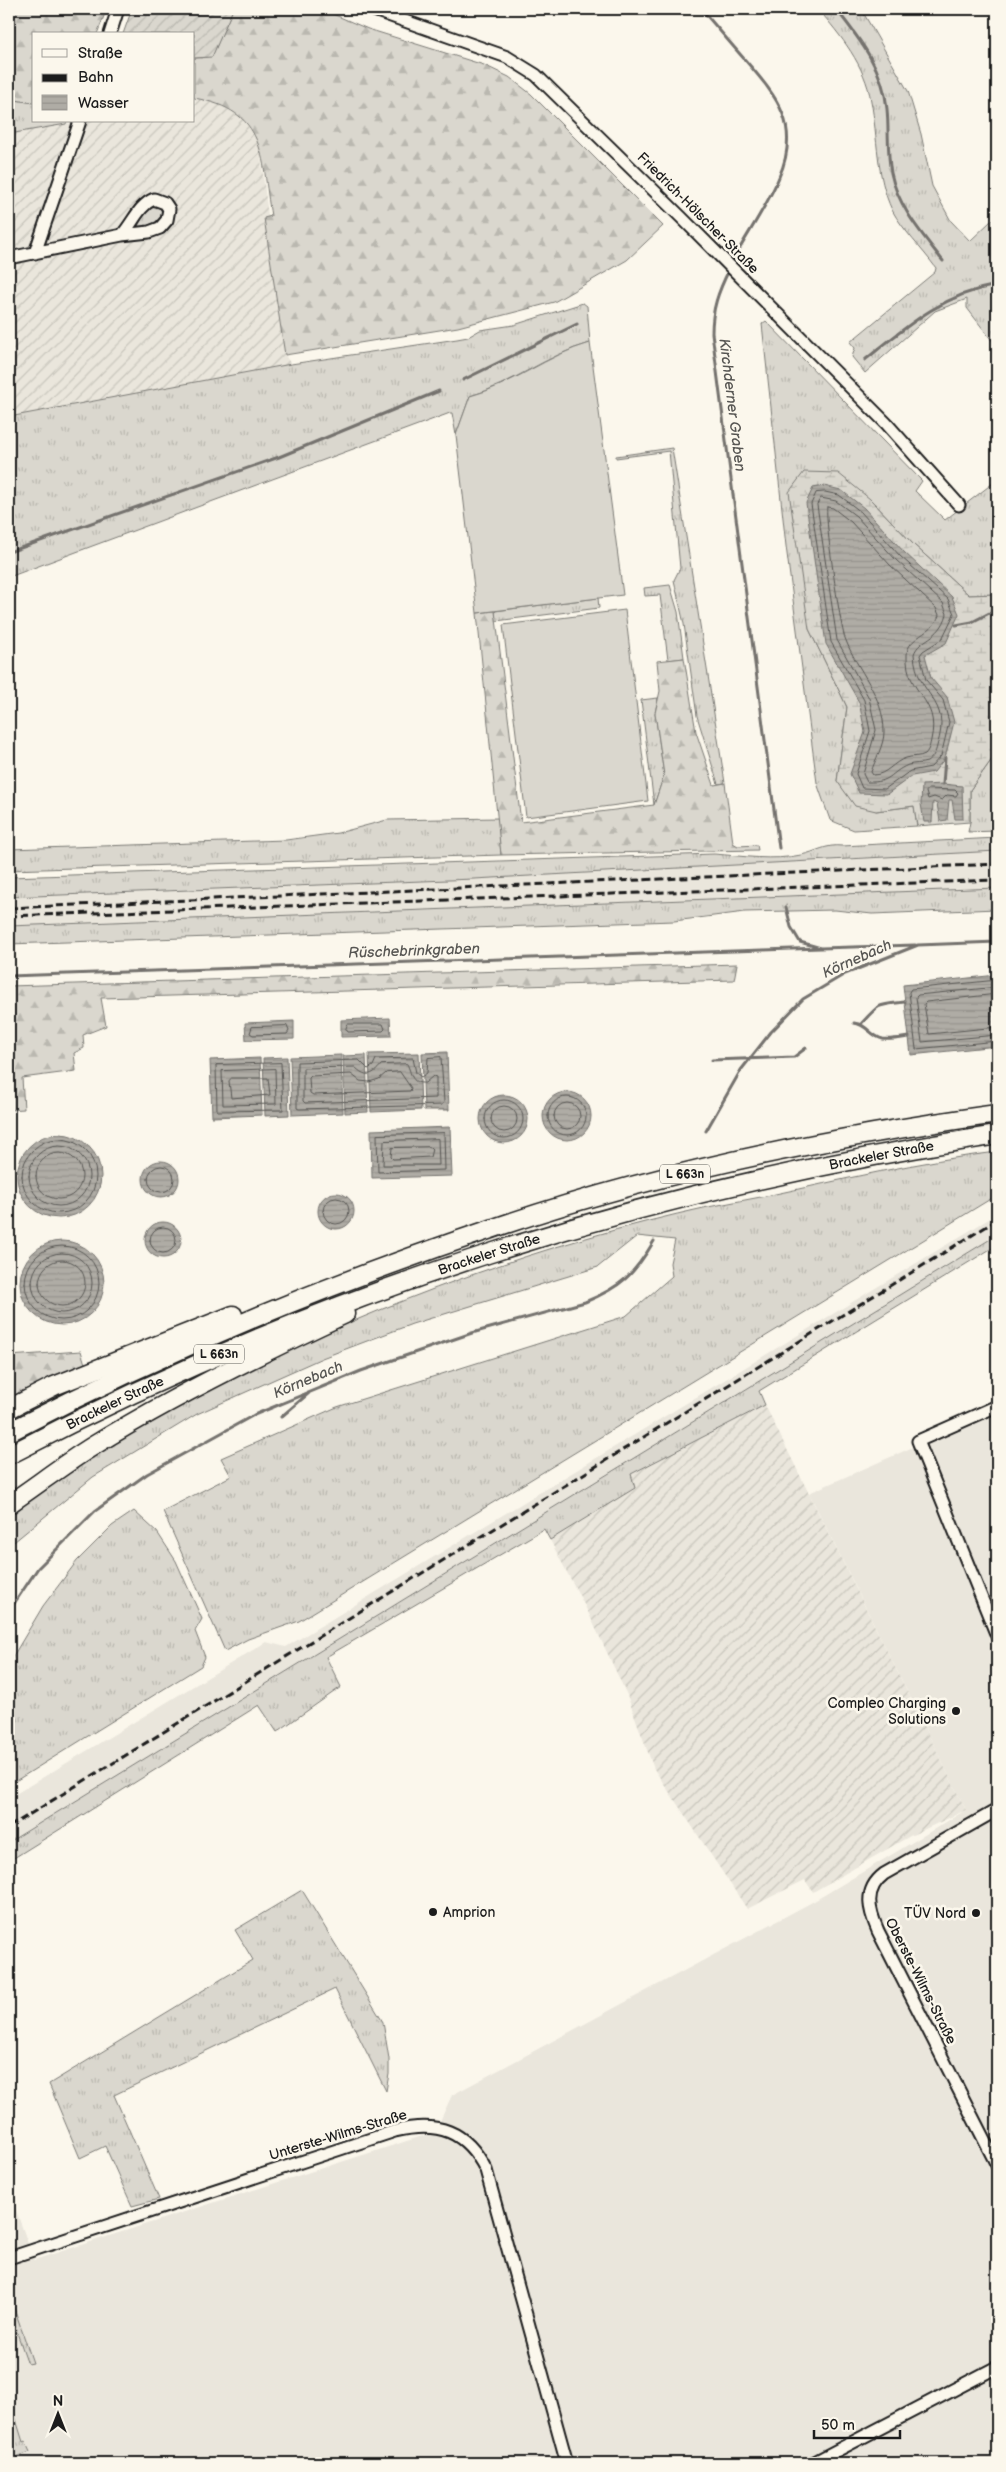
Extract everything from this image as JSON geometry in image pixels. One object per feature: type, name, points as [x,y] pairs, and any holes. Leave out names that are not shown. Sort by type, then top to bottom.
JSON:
[{"type":"highway","name":"Brackeler Straße","points":[[9,1432],[192,1345],[381,1270],[497,1227],[656,1181],[758,1156],[849,1138],[997,1114]]},
{"type":"highway","name":"Brackeler Straße","points":[[9,1455],[115,1401],[190,1366],[335,1306],[436,1270],[577,1225],[675,1199],[855,1159],[997,1135]]},
{"type":"highway","points":[[9,1408],[54,1386],[276,1298],[333,1278],[381,1270]]},
{"type":"highway","points":[[9,1504],[91,1448],[171,1400],[279,1344],[436,1270]]},
{"type":"street","points":[[111,32],[118,9]]},
{"type":"street","name":"Friedrich-Hölscher-Straße","points":[[371,9],[507,57],[536,75],[886,423],[959,504]]},
{"type":"street","points":[[35,253],[80,122]]},
{"type":"street","points":[[9,258],[122,235]]},
{"type":"street","points":[[997,1406],[918,1441],[997,1636]]},
{"type":"street","name":"Oberste-Wilms-Straße","points":[[997,1810],[884,1874],[872,1887],[869,1896],[872,1916],[878,1931],[997,2165]]},
{"type":"street","name":"Unterste-Wilms-Straße","points":[[9,2258],[395,2131],[428,2126],[442,2128],[467,2143],[478,2154],[486,2170],[567,2463]]},
{"type":"street","points":[[813,2463],[997,2367]]},
{"type":"shaded area","points":[[195,98],[209,100],[239,114],[259,141],[285,355],[328,423],[9,538],[9,134],[69,122],[195,122]]},
{"type":"shaded area","points":[[997,851],[997,888],[9,926],[9,897],[474,879]]},
{"type":"shaded area","points":[[997,1214],[997,1235],[9,1842],[9,1798],[266,1642],[286,1647]]},
{"type":"shaded area","points":[[765,1405],[966,1810],[910,1836],[813,1892],[805,1880],[747,1909],[654,1769],[627,1695],[588,1612],[550,1540],[634,1488],[631,1474]]},
{"type":"shaded area","points":[[997,1410],[997,2463],[9,2463],[9,2191],[34,2260],[435,2132],[452,2095],[816,1900],[966,1810],[809,1493]]},
{"type":"green space","points":[[9,9],[92,9],[106,11],[98,32],[32,32],[32,103],[9,99]]},
{"type":"green space","points":[[132,9],[233,9],[212,57],[195,58],[195,32],[124,32]]},
{"type":"green space","points":[[233,9],[321,9],[368,29],[484,65],[509,77],[531,94],[663,226],[627,260],[554,302],[458,327],[285,355],[264,218],[271,216],[265,174],[256,139],[248,125],[235,113],[218,104],[195,98],[195,58],[212,56]]},
{"type":"green space","points":[[818,9],[860,9],[864,14],[908,91],[921,134],[932,186],[951,221],[970,241],[992,220],[997,219],[997,347],[967,308],[967,299],[935,311],[865,373],[852,357],[855,348],[850,342],[935,272],[936,268],[901,225],[892,210],[880,170],[868,88],[858,63],[843,40]]},
{"type":"green space","points":[[9,99],[32,103],[32,122],[67,122],[66,124],[9,134]]},
{"type":"green space","points":[[153,206],[160,208],[162,212],[161,219],[139,230],[137,228],[146,211]]},
{"type":"green space","points":[[583,303],[587,306],[590,343],[574,348],[486,391],[470,396],[456,435],[452,413],[450,413],[9,577],[9,417],[291,364],[468,337],[480,330],[514,325]]},
{"type":"green space","points":[[766,321],[922,481],[915,491],[945,520],[997,480],[997,594],[969,595],[914,545],[870,499],[809,629],[847,707],[837,781],[876,811],[914,806],[917,826],[854,830],[830,820],[817,783],[786,546],[762,324]]},
{"type":"green space","points":[[590,343],[623,595],[477,613],[456,435],[470,396],[501,385],[559,355]]},
{"type":"green space","points":[[672,448],[725,783],[718,784],[697,716],[684,624],[674,580],[680,568],[669,451],[616,458],[616,456]]},
{"type":"green space","points":[[804,472],[838,473],[870,499],[914,545],[969,595],[997,594],[997,752],[970,790],[970,822],[917,826],[914,806],[876,811],[855,806],[837,781],[847,707],[809,629],[789,492]]},
{"type":"green space","points":[[670,585],[678,612],[684,658],[668,660],[660,595],[645,596],[644,588]]},
{"type":"green space","points":[[598,598],[599,608],[496,621],[495,611]]},
{"type":"green space","points":[[625,610],[648,801],[526,817],[503,625]]},
{"type":"green space","points":[[495,611],[521,822],[654,805],[664,775],[655,713],[660,691],[657,661],[684,658],[696,732],[714,785],[725,783],[733,843],[738,846],[757,845],[758,850],[501,855],[477,613]]},
{"type":"green space","points":[[658,698],[655,713],[664,775],[654,805],[641,700]]},
{"type":"green space","points":[[997,752],[997,831],[968,832],[970,822],[970,790]]},
{"type":"green space","points":[[498,818],[501,855],[9,870],[9,849],[286,840],[338,833],[387,820]]},
{"type":"green space","points":[[997,838],[997,851],[474,879],[9,897],[9,877],[714,854],[780,858],[801,855],[831,846]]},
{"type":"green space","points":[[997,888],[997,909],[872,914],[835,910],[745,912],[674,921],[9,944],[9,926]]},
{"type":"green space","points":[[737,964],[734,980],[101,998],[106,1026],[83,1035],[84,1048],[74,1053],[76,1071],[22,1078],[24,1109],[9,1110],[9,986]]},
{"type":"green space","points":[[997,1152],[997,1195],[299,1621],[248,1639],[225,1651],[163,1511],[231,1476],[221,1458],[337,1407],[626,1316],[672,1276],[670,1263],[675,1240],[637,1236],[598,1267],[412,1324],[322,1358],[197,1414],[93,1477],[9,1546],[9,1518],[61,1476],[89,1457],[175,1406],[235,1376],[349,1323],[407,1299],[526,1257],[586,1238],[647,1222],[708,1207],[881,1171]]},
{"type":"green space","points":[[997,1235],[997,1245],[759,1391],[765,1405],[631,1474],[635,1488],[550,1540],[544,1529],[326,1657],[341,1687],[277,1732],[259,1705],[9,1861],[9,1842]]},
{"type":"green space","points":[[81,1351],[85,1364],[9,1397],[9,1356]]},
{"type":"green space","points":[[134,1511],[157,1532],[176,1561],[202,1619],[195,1631],[205,1657],[201,1666],[9,1785],[9,1663],[43,1606],[77,1561],[112,1526]]},
{"type":"green space","points":[[302,1890],[383,2022],[389,2059],[386,2091],[335,1989],[114,2095],[159,2199],[132,2206],[105,2146],[80,2158],[49,2084],[253,1960],[235,1930]]},
{"type":"green space","points":[[9,2293],[33,2363],[28,2364],[9,2310]]},
{"type":"green space","points":[[9,2397],[23,2442],[25,2441],[30,2452],[11,2459],[9,2462]]},
{"type":"water","points":[[824,486],[841,490],[864,508],[904,552],[952,597],[959,614],[946,643],[925,655],[931,678],[947,697],[954,722],[945,758],[934,772],[912,776],[887,794],[859,793],[850,774],[865,732],[859,702],[826,644],[806,503],[813,488]]},
{"type":"water","points":[[943,784],[962,786],[963,819],[955,819],[952,800],[949,800],[947,820],[940,821],[937,804],[933,802],[932,822],[924,822],[921,804],[922,785]]},
{"type":"water","points":[[997,975],[997,1046],[911,1055],[903,985]]},
{"type":"water","points":[[390,1018],[391,1036],[341,1037],[341,1020]]},
{"type":"water","points":[[294,1021],[294,1039],[246,1040],[245,1023]]},
{"type":"water","points":[[447,1052],[449,1110],[424,1110],[422,1053]]},
{"type":"water","points":[[419,1053],[421,1110],[371,1112],[369,1054]]},
{"type":"water","points":[[341,1055],[343,1113],[292,1115],[290,1057]]},
{"type":"water","points":[[366,1055],[368,1112],[345,1113],[343,1056]]},
{"type":"water","points":[[287,1057],[289,1115],[265,1116],[263,1058]]},
{"type":"water","points":[[260,1058],[262,1115],[212,1117],[210,1060]]},
{"type":"water","points":[[562,1092],[572,1092],[584,1099],[591,1111],[591,1121],[584,1133],[572,1140],[562,1140],[554,1136],[547,1129],[543,1121],[543,1111],[547,1103],[554,1096]]},
{"type":"water","points":[[499,1095],[509,1095],[521,1102],[528,1114],[528,1124],[521,1136],[509,1143],[499,1143],[491,1139],[484,1132],[480,1124],[480,1114],[484,1106],[491,1099]]},
{"type":"water","points":[[450,1127],[452,1176],[372,1178],[371,1130]]},
{"type":"water","points":[[59,1134],[75,1137],[94,1153],[98,1160],[101,1176],[98,1192],[82,1211],[75,1215],[59,1218],[43,1215],[24,1199],[20,1192],[17,1176],[20,1160],[36,1141],[43,1137]]},
{"type":"water","points":[[161,1161],[174,1166],[179,1179],[174,1192],[161,1197],[148,1192],[143,1179],[148,1166]]},
{"type":"water","points":[[336,1193],[349,1198],[354,1211],[349,1224],[336,1229],[323,1224],[318,1211],[323,1198]]},
{"type":"water","points":[[163,1222],[176,1227],[181,1240],[176,1253],[163,1258],[150,1253],[145,1240],[150,1227]]},
{"type":"water","points":[[62,1241],[78,1244],[97,1260],[101,1267],[104,1283],[101,1299],[85,1318],[78,1322],[62,1325],[46,1322],[27,1306],[23,1299],[20,1283],[23,1267],[39,1248],[46,1244]]},
{"type":"waterway","name":"Kirchderner Graben","points":[[701,9],[768,88],[783,114],[787,128],[788,143],[779,177],[769,199],[731,264]]},
{"type":"waterway","points":[[836,9],[869,55],[881,81],[887,109],[891,173],[899,197],[912,220],[943,261]]},
{"type":"waterway","name":"Kirchderner Graben","points":[[729,270],[716,301],[712,333],[779,848]]},
{"type":"waterway","points":[[865,360],[926,313],[960,296],[978,289],[997,285]]},
{"type":"waterway","points":[[463,380],[577,324]]},
{"type":"waterway","points":[[9,552],[279,457],[439,391]]},
{"type":"waterway","points":[[956,625],[972,622],[997,609]]},
{"type":"waterway","points":[[943,784],[945,758]]},
{"type":"waterway","name":"Kirchderner Graben","points":[[786,907],[791,927],[800,942],[821,948],[915,945]]},
{"type":"waterway","name":"Körnebach","points":[[706,1131],[741,1070],[771,1032],[803,999],[845,974],[918,945],[997,942]]},
{"type":"waterway","name":"Rüschebrinkgraben","points":[[9,976],[821,948]]},
{"type":"waterway","points":[[861,1024],[880,1006],[905,1002]]},
{"type":"waterway","points":[[854,1023],[862,1026],[879,1038],[909,1037]]},
{"type":"waterway","points":[[712,1060],[794,1057],[806,1048]]},
{"type":"waterway","name":"Körnebach","points":[[9,1611],[38,1568],[95,1511],[147,1474],[254,1415],[361,1371],[472,1333],[585,1302],[608,1291],[626,1279],[640,1263],[654,1241]]},
{"type":"waterway","points":[[281,1417],[309,1393]]},
{"type":"railway","points":[[9,908],[997,864]]},
{"type":"railway","points":[[9,916],[997,880]]},
{"type":"railway","points":[[9,1827],[997,1220]]},
{"type":"place","name":"Compleo Charging Solutions","points":[[956,1711]]},
{"type":"place","name":"Amprion","points":[[433,1912]]},
{"type":"place","name":"TÜV Nord","points":[[976,1913]]}]
